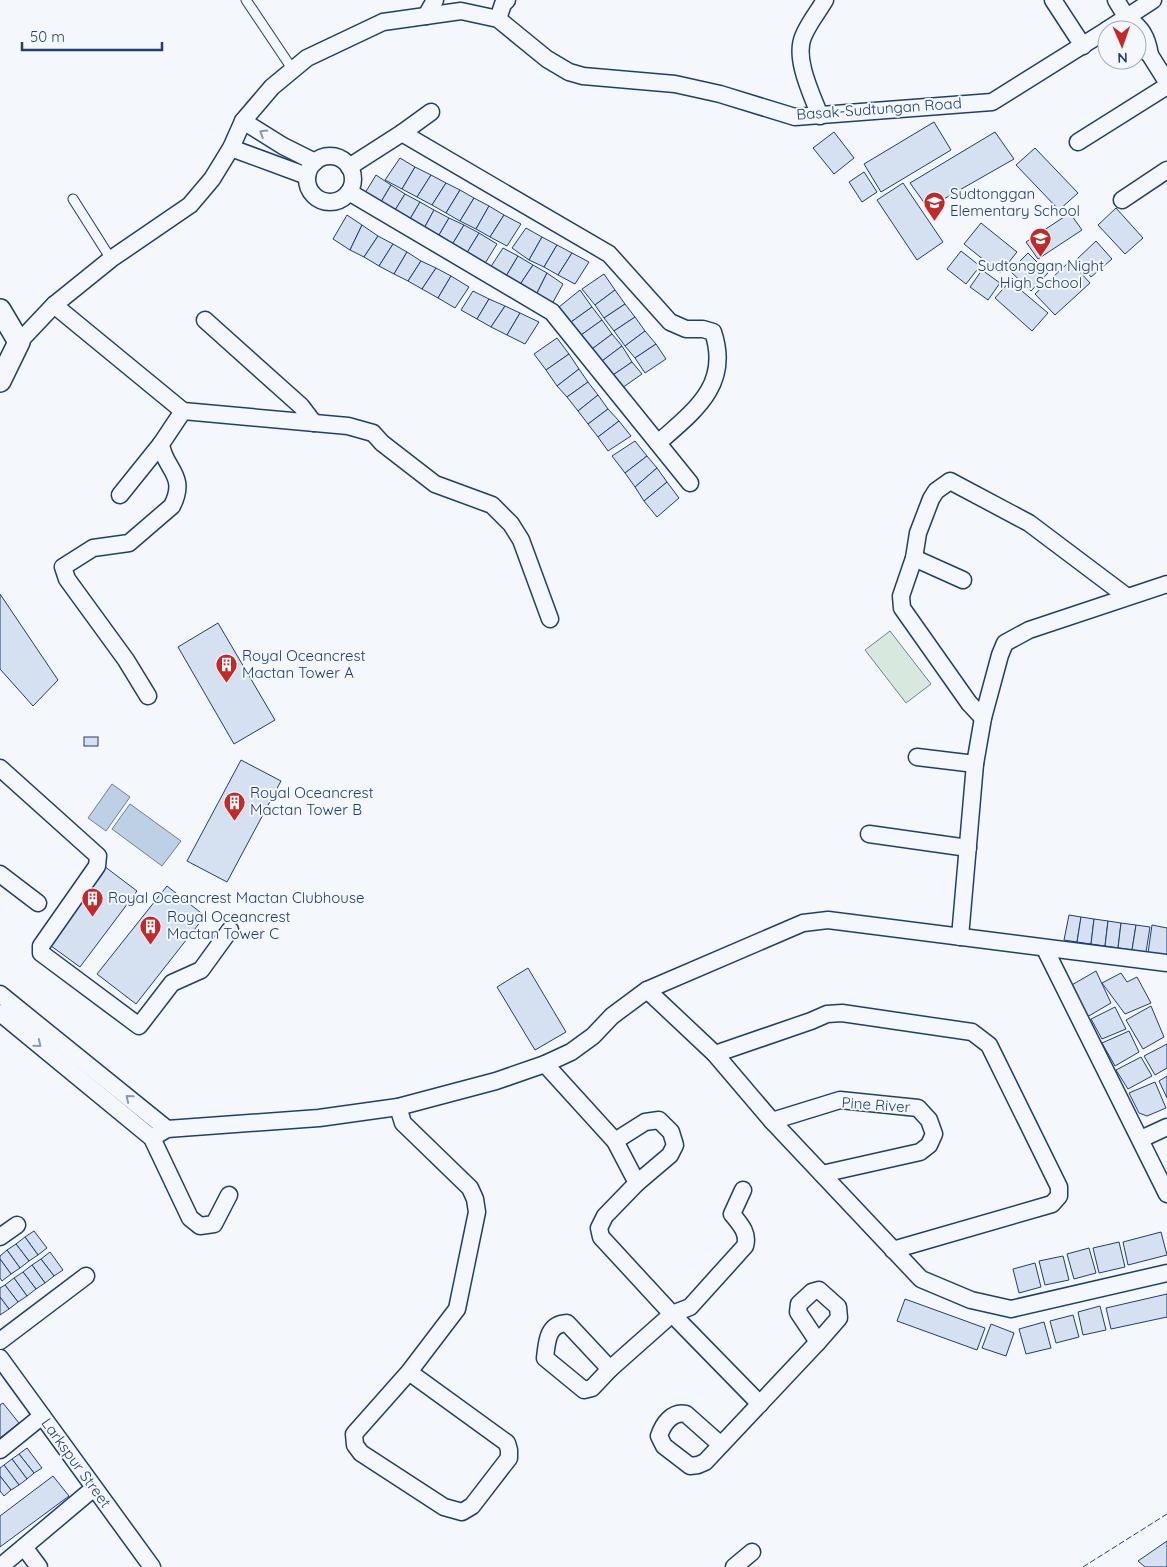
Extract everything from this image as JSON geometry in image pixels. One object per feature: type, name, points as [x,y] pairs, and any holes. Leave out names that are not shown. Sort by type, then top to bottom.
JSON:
[{"type":"street","points":[[426,16],[435,0]]},
{"type":"street","points":[[498,19],[503,4],[507,0]]},
{"type":"street","points":[[820,116],[802,64],[800,51],[803,36],[826,0]]},
{"type":"street","points":[[1053,0],[1083,46]]},
{"type":"street","points":[[1116,0],[1125,20]]},
{"type":"street","name":"Basak-Sudtungan Road","points":[[1131,20],[1153,0]]},
{"type":"street","name":"Basak-Sudtungan Road","points":[[0,382],[19,342],[54,305],[112,259],[190,205],[212,179],[231,148],[243,121],[272,87],[307,58],[383,22],[426,16],[466,6],[498,19],[547,59],[569,72],[583,76],[675,84],[720,94],[796,117],[992,102],[1097,37]]},
{"type":"street","points":[[1147,40],[1150,55]]},
{"type":"street","points":[[1147,52],[1167,82]]},
{"type":"street","points":[[1078,142],[1167,86]]},
{"type":"street","points":[[349,167],[431,112]]},
{"type":"street","points":[[243,121],[283,146],[311,169]]},
{"type":"street","points":[[402,133],[609,254],[670,322],[686,329],[703,329],[713,332],[718,346],[718,370],[710,391],[694,411],[658,443]]},
{"type":"street","points":[[231,148],[311,169]]},
{"type":"street","points":[[329,156],[336,158],[343,161],[349,167],[353,180],[343,198],[336,201],[322,200],[310,191],[311,169],[321,158],[329,156]]},
{"type":"street","points":[[1122,200],[1167,170]]},
{"type":"street","points":[[348,192],[552,312],[690,483]]},
{"type":"street","points":[[54,305],[183,411],[348,426],[373,433],[382,443],[435,484],[492,504],[511,524],[521,540],[550,619]]},
{"type":"street","points":[[0,310],[19,342]]},
{"type":"street","points":[[205,320],[301,406],[314,423]]},
{"type":"street","points":[[120,495],[161,444],[183,411]]},
{"type":"street","points":[[148,696],[126,660],[67,579],[63,567],[93,548],[129,543],[172,506],[178,485],[176,476],[162,450],[161,444]]},
{"type":"street","points":[[983,718],[969,703],[902,608],[901,596],[914,558],[918,533],[936,491],[950,481],[1029,523],[1126,596]]},
{"type":"street","points":[[914,558],[964,580]]},
{"type":"street","points":[[960,937],[975,764],[983,718],[1005,643],[1029,630],[1126,596],[1167,584]]},
{"type":"street","points":[[917,757],[975,764]]},
{"type":"street","points":[[0,768],[98,856],[97,866],[41,946],[41,953],[138,1026],[172,983],[200,970],[230,930]]},
{"type":"street","points":[[869,834],[968,848]]},
{"type":"street","points":[[0,874],[38,903]]},
{"type":"street","points":[[152,1138],[167,1129],[319,1118],[398,1107],[496,1081],[545,1064],[571,1052],[593,1036],[612,1016],[647,990],[803,923],[828,920],[1167,963]]},
{"type":"street","points":[[1045,948],[1167,1194]]},
{"type":"street","points":[[647,990],[715,1054],[772,1121],[921,1279],[971,1300],[1011,1309],[1167,1273]]},
{"type":"street","points":[[0,994],[167,1129]]},
{"type":"street","points":[[0,1013],[152,1138],[190,1218],[200,1226],[214,1224],[229,1195]]},
{"type":"street","points":[[715,1054],[827,1014],[842,1013],[972,1032],[989,1045],[1059,1187],[1059,1196],[1052,1204],[892,1250]]},
{"type":"street","points":[[545,1064],[615,1141],[637,1183]]},
{"type":"street","name":"Pine River","points":[[772,1121],[840,1100],[918,1108],[928,1120],[934,1134],[929,1145],[920,1152],[822,1174]]},
{"type":"street","points":[[398,1107],[403,1123],[470,1188],[475,1199],[477,1212],[457,1308],[409,1372],[354,1434],[355,1445],[361,1453],[444,1507],[462,1512],[472,1506],[509,1458],[509,1450],[506,1443],[409,1372]]},
{"type":"street","points":[[615,1141],[645,1122],[659,1120],[670,1132],[675,1145],[670,1155],[637,1183],[605,1216],[599,1228],[601,1237],[672,1314],[760,1404]]},
{"type":"street","points":[[1141,1139],[1167,1127]]},
{"type":"street","points":[[610,1369],[672,1314],[690,1307],[745,1246],[747,1239],[744,1231],[732,1214],[743,1190]]},
{"type":"street","points":[[0,1237],[17,1225]]},
{"type":"street","points":[[0,1341],[86,1276]]},
{"type":"street","points":[[721,1444],[818,1342]]},
{"type":"street","name":"Larkspur Street","points":[[0,1358],[38,1419]]},
{"type":"street","name":"Larkspur Street","points":[[0,1374],[38,1419],[90,1490],[142,1567]]},
{"type":"street","points":[[0,1450],[38,1419]]},
{"type":"street","points":[[0,1567],[90,1490]]},
{"type":"street","name":"Larkspur Street","points":[[90,1490],[152,1567]]},
{"type":"street","points":[[24,1547],[39,1567]]},
{"type":"street","points":[[734,1567],[752,1552]]},
{"type":"lane","points":[[246,0],[293,70]]},
{"type":"lane","points":[[73,199],[112,259]]},
{"type":"shaded area","points":[[890,631],[931,684],[906,703],[865,650]]},
{"type":"water","points":[[112,784],[130,797],[106,831],[88,818]]},
{"type":"water","points":[[130,804],[181,841],[162,866],[112,829]]},
{"type":"building","points":[[934,122],[951,150],[881,192],[864,164]]},
{"type":"building","points":[[834,132],[854,158],[834,174],[813,148]]},
{"type":"building","points":[[995,132],[1014,159],[928,208],[910,183]]},
{"type":"building","points":[[1035,148],[1078,193],[1059,210],[1016,165]]},
{"type":"building","points":[[400,158],[415,167],[402,189],[385,180]]},
{"type":"building","points":[[415,167],[431,175],[417,197],[402,189]]},
{"type":"building","points":[[864,172],[877,192],[862,202],[849,182]]},
{"type":"building","points":[[376,175],[391,185],[378,207],[362,198]]},
{"type":"building","points":[[431,175],[446,183],[432,205],[417,197]]},
{"type":"building","points":[[446,183],[460,190],[446,213],[432,205]]},
{"type":"building","points":[[903,183],[943,242],[917,260],[877,200]]},
{"type":"building","points":[[391,185],[405,194],[392,215],[378,207]]},
{"type":"building","points":[[460,190],[474,198],[460,221],[446,213]]},
{"type":"building","points":[[405,194],[420,202],[407,224],[392,215]]},
{"type":"building","points":[[474,198],[489,206],[476,229],[460,221]]},
{"type":"building","points":[[420,202],[434,210],[422,232],[407,224]]},
{"type":"building","points":[[489,206],[504,215],[490,237],[476,229]]},
{"type":"building","points":[[1116,208],[1143,238],[1125,254],[1098,225]]},
{"type":"building","points":[[434,210],[449,218],[436,240],[422,232]]},
{"type":"building","points":[[1070,213],[1082,230],[1038,259],[1026,242]]},
{"type":"building","points":[[347,215],[362,225],[350,250],[333,239]]},
{"type":"building","points":[[504,215],[521,224],[507,246],[490,237]]},
{"type":"building","points":[[449,218],[464,225],[450,248],[436,240]]},
{"type":"building","points":[[981,223],[1017,252],[1000,273],[964,244]]},
{"type":"building","points":[[362,225],[378,236],[364,257],[350,250]]},
{"type":"building","points":[[464,225],[479,233],[465,256],[450,248]]},
{"type":"building","points":[[526,228],[542,237],[529,260],[512,248]]},
{"type":"building","points":[[479,233],[497,244],[484,265],[465,256]]},
{"type":"building","points":[[378,236],[393,244],[379,266],[364,257]]},
{"type":"building","points":[[542,237],[557,245],[544,267],[529,260]]},
{"type":"building","points":[[1096,241],[1112,259],[1091,277],[1076,260]]},
{"type":"building","points":[[393,244],[407,252],[394,274],[379,266]]},
{"type":"building","points":[[557,245],[572,253],[558,275],[544,267]]},
{"type":"building","points":[[503,248],[518,256],[505,278],[490,268]]},
{"type":"building","points":[[961,251],[980,266],[966,284],[947,269]]},
{"type":"building","points":[[407,252],[421,261],[408,281],[394,274]]},
{"type":"building","points":[[572,253],[589,262],[575,284],[558,275]]},
{"type":"building","points":[[1028,253],[1048,273],[1031,291],[1010,271]]},
{"type":"building","points":[[518,256],[533,265],[519,286],[505,278]]},
{"type":"building","points":[[421,261],[436,268],[422,289],[408,281]]},
{"type":"building","points":[[1070,261],[1090,283],[1055,315],[1035,294]]},
{"type":"building","points":[[533,265],[547,273],[536,295],[519,286]]},
{"type":"building","points":[[436,268],[451,276],[438,298],[422,289]]},
{"type":"building","points":[[982,270],[1000,283],[988,300],[970,287]]},
{"type":"building","points":[[547,273],[563,284],[552,304],[536,295]]},
{"type":"building","points":[[604,274],[615,290],[595,305],[582,289]]},
{"type":"building","points":[[451,276],[469,287],[455,308],[438,298]]},
{"type":"building","points":[[1010,281],[1048,313],[1032,331],[995,298]]},
{"type":"building","points":[[580,290],[592,307],[571,322],[559,307]]},
{"type":"building","points":[[615,290],[625,304],[604,318],[595,305]]},
{"type":"building","points":[[473,291],[489,299],[477,319],[461,310]]},
{"type":"building","points":[[489,299],[505,306],[491,327],[477,319]]},
{"type":"building","points":[[625,304],[635,317],[614,331],[604,318]]},
{"type":"building","points":[[505,306],[520,313],[507,335],[491,327]]},
{"type":"building","points":[[592,307],[602,320],[581,335],[571,322]]},
{"type":"building","points":[[520,313],[539,322],[525,344],[507,335]]},
{"type":"building","points":[[635,317],[645,331],[625,346],[614,331]]},
{"type":"building","points":[[602,320],[612,334],[592,349],[581,335]]},
{"type":"building","points":[[645,331],[656,344],[635,358],[625,346]]},
{"type":"building","points":[[612,334],[622,346],[602,361],[592,349]]},
{"type":"building","points":[[557,338],[569,354],[546,370],[534,354]]},
{"type":"building","points":[[656,344],[666,359],[645,373],[635,358]]},
{"type":"building","points":[[622,346],[632,362],[613,375],[602,361]]},
{"type":"building","points":[[569,354],[579,369],[557,386],[546,370]]},
{"type":"building","points":[[632,362],[642,374],[622,388],[613,375]]},
{"type":"building","points":[[579,369],[588,382],[567,397],[557,386]]},
{"type":"building","points":[[588,382],[598,395],[578,411],[567,397]]},
{"type":"building","points":[[598,395],[608,409],[588,424],[578,411]]},
{"type":"building","points":[[608,409],[619,421],[598,437],[588,424]]},
{"type":"building","points":[[619,421],[631,436],[608,451],[598,437]]},
{"type":"building","points":[[635,441],[647,456],[625,473],[612,456]]},
{"type":"building","points":[[647,456],[657,468],[635,487],[625,473]]},
{"type":"building","points":[[657,468],[667,482],[644,501],[635,487]]},
{"type":"building","points":[[667,482],[679,498],[657,517],[644,501]]},
{"type":"building","points":[[0,594],[58,680],[33,706],[0,669]]},
{"type":"building","name":"Royal Oceancrest Mactan Tower A","points":[[218,623],[275,720],[234,744],[178,647]]},
{"type":"building","points":[[84,737],[98,737],[98,746],[84,746]]},
{"type":"building","name":"Royal Oceancrest Mactan Tower B","points":[[241,760],[281,781],[227,882],[187,861]]},
{"type":"building","name":"Royal Oceancrest Mactan Clubhouse","points":[[104,866],[137,891],[80,967],[47,943]]},
{"type":"building","name":"Royal Oceancrest Mactan Tower C","points":[[167,886],[205,916],[136,1004],[97,974]]},
{"type":"building","points":[[1069,915],[1081,917],[1077,942],[1064,940]]},
{"type":"building","points":[[1081,917],[1094,919],[1091,944],[1077,942]]},
{"type":"building","points":[[1094,919],[1108,921],[1105,946],[1091,944]]},
{"type":"building","points":[[1108,921],[1121,923],[1118,948],[1105,946]]},
{"type":"building","points":[[1121,923],[1136,925],[1132,950],[1118,948]]},
{"type":"building","points":[[1136,925],[1150,927],[1146,952],[1132,950]]},
{"type":"building","points":[[1152,925],[1167,928],[1167,955],[1148,953]]},
{"type":"building","points":[[528,968],[566,1032],[535,1050],[497,987]]},
{"type":"building","points":[[1096,971],[1111,1003],[1087,1017],[1070,986]]},
{"type":"building","points":[[1121,973],[1127,982],[1137,977],[1151,1003],[1125,1014],[1102,983]]},
{"type":"building","points":[[1151,1006],[1164,1037],[1143,1049],[1126,1020]]},
{"type":"building","points":[[1115,1007],[1126,1029],[1102,1039],[1091,1019]]},
{"type":"building","points":[[1129,1031],[1139,1052],[1115,1066],[1102,1043]]},
{"type":"building","points":[[1167,1044],[1167,1068],[1155,1075],[1144,1056]]},
{"type":"building","points":[[1141,1057],[1152,1076],[1128,1089],[1116,1070]]},
{"type":"building","points":[[1167,1076],[1167,1098],[1159,1081]]},
{"type":"building","points":[[1155,1082],[1166,1108],[1147,1116],[1139,1113],[1129,1093]]},
{"type":"building","points":[[34,1231],[47,1248],[38,1255],[25,1237]]},
{"type":"building","points":[[1161,1232],[1167,1255],[1128,1265],[1123,1242]]},
{"type":"building","points":[[25,1237],[38,1255],[29,1261],[16,1244]]},
{"type":"building","points":[[1119,1242],[1125,1267],[1099,1273],[1093,1248]]},
{"type":"building","points":[[16,1244],[29,1261],[20,1268],[7,1250]]},
{"type":"building","points":[[1089,1248],[1096,1273],[1074,1279],[1067,1254]]},
{"type":"building","points":[[7,1250],[20,1268],[11,1274],[0,1259],[0,1256]]},
{"type":"building","points":[[50,1252],[63,1270],[54,1276],[41,1259]]},
{"type":"building","points":[[1063,1256],[1069,1280],[1045,1285],[1039,1261]]},
{"type":"building","points":[[0,1259],[11,1274],[2,1281],[0,1278]]},
{"type":"building","points":[[41,1259],[54,1276],[45,1283],[32,1265]]},
{"type":"building","points":[[1035,1263],[1041,1287],[1019,1293],[1013,1269]]},
{"type":"building","points":[[32,1265],[45,1283],[36,1289],[23,1272]]},
{"type":"building","points":[[23,1272],[36,1289],[27,1296],[14,1278]]},
{"type":"building","points":[[14,1278],[27,1296],[18,1302],[5,1285]]},
{"type":"building","points":[[5,1285],[18,1302],[9,1309],[0,1297],[0,1288]]},
{"type":"building","points":[[1167,1294],[1167,1317],[1111,1329],[1106,1308]]},
{"type":"building","points":[[0,1297],[9,1309],[0,1315]]},
{"type":"building","points":[[905,1299],[985,1328],[977,1350],[897,1321]]},
{"type":"building","points":[[1100,1306],[1106,1330],[1083,1335],[1078,1312]]},
{"type":"building","points":[[1073,1315],[1079,1337],[1056,1343],[1050,1321]]},
{"type":"building","points":[[1044,1322],[1051,1348],[1026,1354],[1019,1329]]},
{"type":"building","points":[[991,1324],[1014,1333],[1006,1356],[982,1348]]},
{"type":"building","points":[[3,1403],[19,1423],[0,1438],[0,1405]]},
{"type":"building","points":[[27,1448],[42,1468],[34,1473],[19,1454]]},
{"type":"building","points":[[19,1454],[34,1473],[27,1479],[12,1459]]},
{"type":"building","points":[[12,1459],[27,1479],[19,1485],[4,1465]]},
{"type":"building","points":[[4,1465],[19,1485],[11,1490],[0,1476],[0,1468]]},
{"type":"building","points":[[0,1476],[11,1490],[4,1496],[0,1491]]},
{"type":"building","points":[[53,1476],[69,1496],[0,1547],[0,1516]]},
{"type":"building","points":[[1167,1541],[1167,1567],[1145,1567],[1138,1561]]},
{"type":"fence","points":[[1083,1567],[1167,1514]]},
{"type":"place","name":"Sudtonggan Elementary School","points":[[934,222]]},
{"type":"place","name":"Sudtonggan Night High School","points":[[1041,257]]},
{"type":"place","name":"Royal Oceancrest Mactan Tower A","points":[[226,684]]},
{"type":"place","name":"Royal Oceancrest Mactan Tower B","points":[[234,821]]},
{"type":"place","name":"Royal Oceancrest Mactan Clubhouse","points":[[92,917]]},
{"type":"place","name":"Royal Oceancrest Mactan Tower C","points":[[151,945]]}]
